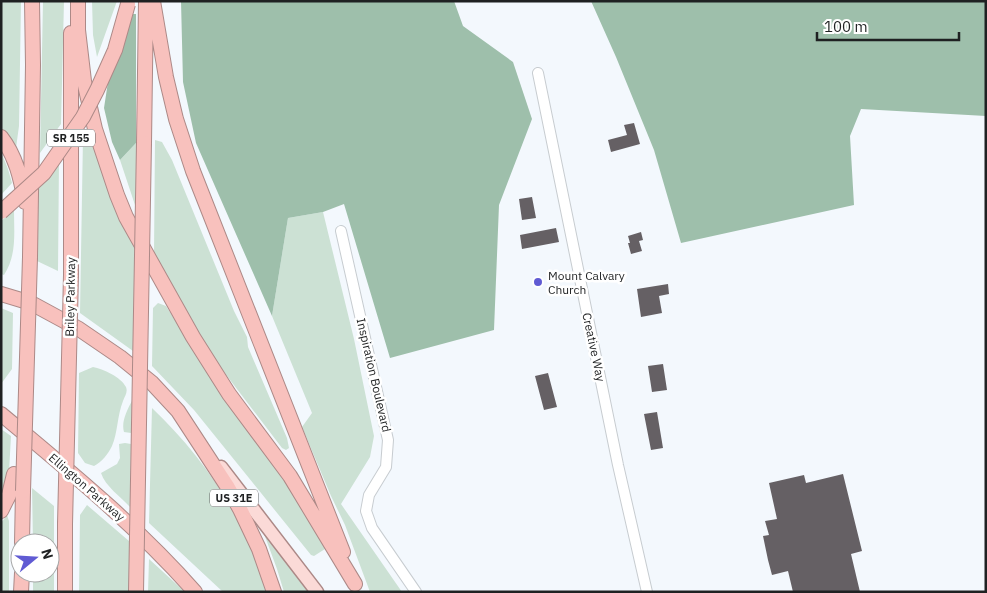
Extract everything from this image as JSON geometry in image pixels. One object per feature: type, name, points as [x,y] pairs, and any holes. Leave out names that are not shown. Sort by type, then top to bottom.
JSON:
[{"type":"highway","name":"SR 155","points":[[22,533],[31,236],[32,1]]},
{"type":"highway","name":"Briley Parkway","points":[[65,592],[71,275],[71,1]]},
{"type":"highway","points":[[78,1],[78,30],[84,81],[95,129],[116,195],[126,217],[198,345],[229,394],[290,476],[357,588]]},
{"type":"highway","points":[[136,592],[146,1]]},
{"type":"highway","points":[[153,1],[166,77],[176,119],[193,171],[357,588]]},
{"type":"highway","points":[[1,212],[44,173],[83,117],[98,90],[115,50],[128,3]]},
{"type":"highway","points":[[1,138],[10,151],[19,172],[31,236]]},
{"type":"highway","points":[[1,287],[31,303]]},
{"type":"highway","name":"US 31E","points":[[1,294],[31,303],[79,329],[120,357],[152,383],[178,411],[228,486],[256,542],[274,592]]},
{"type":"highway","name":"Ellington Parkway","points":[[2,415],[101,498],[170,563],[195,592]]},
{"type":"highway","points":[[1,511],[9,495],[24,426]]},
{"type":"main road","points":[[178,411],[317,592]]},
{"type":"main road","points":[[170,563],[203,592]]},
{"type":"street","name":"Creative Way","points":[[538,72],[610,426],[647,592]]},
{"type":"street","name":"Inspiration Boulevard","points":[[341,231],[388,440],[386,467],[368,495],[366,510],[372,528],[416,592]]},
{"type":"green space","points":[[1,1],[21,1],[19,126],[16,148],[1,129]]},
{"type":"green space","points":[[43,1],[64,1],[61,124],[40,153]]},
{"type":"green space","points":[[92,1],[117,1],[97,57],[93,35]]},
{"type":"green space","points":[[181,1],[454,1],[463,26],[513,62],[532,119],[499,205],[494,330],[390,358],[344,204],[323,212],[288,218],[272,316],[196,143],[183,82]]},
{"type":"green space","points":[[591,1],[986,1],[986,116],[861,109],[850,136],[854,205],[681,243],[654,150]]},
{"type":"green space","points":[[133,14],[136,14],[136,143],[120,160],[112,142],[104,108],[108,82],[120,54]]},
{"type":"green space","points":[[85,130],[89,131],[119,213],[135,248],[133,351],[80,313],[83,137]]},
{"type":"green space","points":[[155,140],[162,142],[172,160],[234,311],[247,337],[248,347],[287,438],[289,448],[286,450],[282,448],[224,372],[205,343],[154,253]]},
{"type":"green space","points":[[136,143],[136,208],[120,160]]},
{"type":"green space","points":[[1,152],[12,183],[1,195]]},
{"type":"green space","points":[[59,160],[58,271],[37,261],[38,184]]},
{"type":"green space","points":[[14,210],[13,252],[4,275],[1,274],[1,221]]},
{"type":"green space","points":[[323,212],[354,339],[374,436],[370,457],[341,504],[402,592],[370,592],[345,525],[302,427],[312,413],[272,316],[288,218]]},
{"type":"green space","points":[[158,303],[166,306],[210,375],[297,497],[325,549],[314,556],[311,555],[194,410],[152,366],[153,308]]},
{"type":"green space","points":[[1,308],[13,313],[12,369],[1,384]]},
{"type":"green space","points":[[93,367],[116,377],[124,383],[127,391],[121,407],[112,446],[105,458],[94,466],[85,463],[78,453],[79,373]]},
{"type":"green space","points":[[132,401],[131,433],[124,432],[126,412]]},
{"type":"green space","points":[[152,408],[194,453],[229,504],[253,553],[266,592],[223,592],[149,523]]},
{"type":"green space","points":[[1,429],[11,436],[9,472],[1,495]]},
{"type":"green space","points":[[119,444],[131,444],[130,507],[110,487],[101,473],[117,464],[120,458]]},
{"type":"green space","points":[[32,488],[54,506],[54,533],[33,533]]},
{"type":"green space","points":[[87,505],[129,541],[129,592],[79,592],[80,515]]},
{"type":"green space","points":[[7,515],[9,521],[9,592],[1,592],[1,523]]},
{"type":"green space","points":[[263,531],[310,592],[284,592]]},
{"type":"green space","points":[[149,559],[185,592],[148,592]]},
{"type":"green space","points":[[33,583],[54,583],[54,592],[33,592]]},
{"type":"building","points":[[634,123],[640,144],[611,152],[608,140],[627,135],[624,125]]},
{"type":"building","points":[[532,197],[536,218],[522,220],[519,199]]},
{"type":"building","points":[[556,228],[559,242],[522,249],[520,235]]},
{"type":"building","points":[[641,232],[643,240],[639,241],[642,251],[631,254],[628,236]]},
{"type":"building","points":[[668,284],[669,294],[659,296],[662,313],[641,317],[637,289]]},
{"type":"building","points":[[663,364],[667,390],[652,392],[648,366]]},
{"type":"building","points":[[548,373],[557,407],[544,410],[535,376]]},
{"type":"building","points":[[657,412],[663,448],[651,450],[644,414]]},
{"type":"building","points":[[843,474],[862,551],[851,554],[860,592],[793,592],[788,571],[772,575],[768,560],[763,536],[769,535],[765,521],[777,519],[769,483],[804,475],[806,483]]},
{"type":"place","name":"Mount Calvary Church","points":[[538,282]]}]
